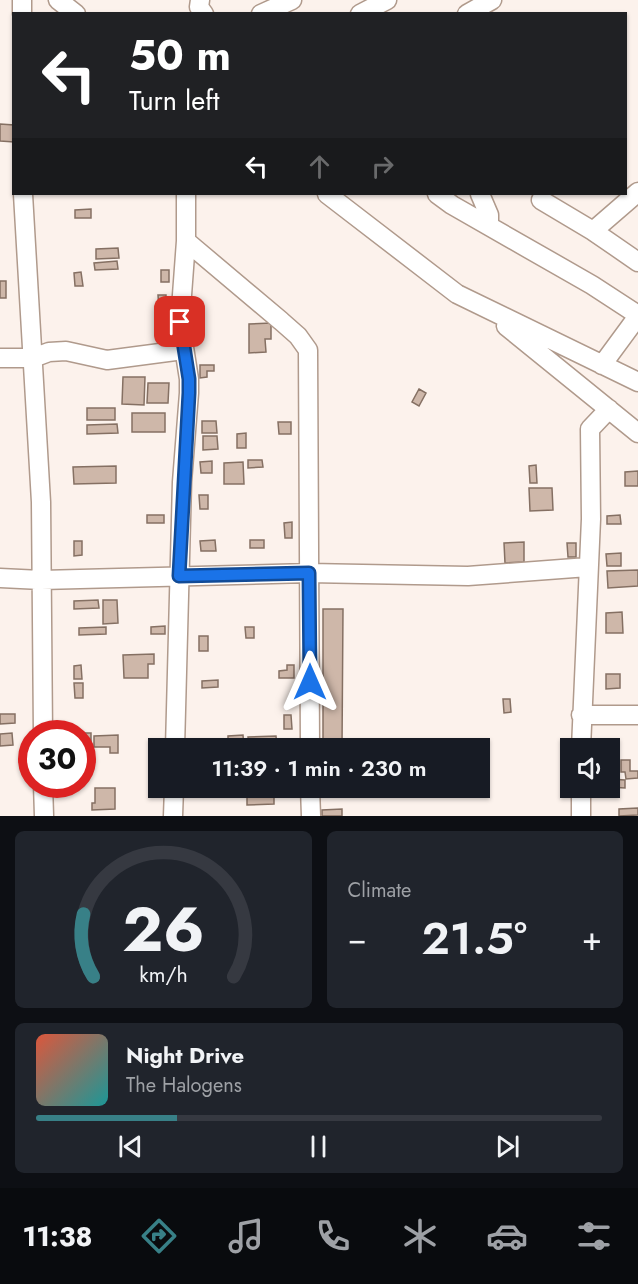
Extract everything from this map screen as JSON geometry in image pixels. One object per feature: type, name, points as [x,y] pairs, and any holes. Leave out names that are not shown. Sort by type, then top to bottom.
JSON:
[{"type":"street","points":[[58,0],[73,12]]},
{"type":"street","points":[[265,12],[292,0]]},
{"type":"street","points":[[364,12],[387,0]]},
{"type":"street","points":[[23,195],[41,502],[43,720]]},
{"type":"street","points":[[175,738],[179,576],[189,393],[180,322],[186,241],[186,195]]},
{"type":"street","points":[[328,195],[457,294],[638,382]]},
{"type":"street","points":[[438,195],[592,285],[638,316],[602,365]]},
{"type":"street","points":[[480,195],[489,215],[489,226]]},
{"type":"street","points":[[593,231],[629,195]]},
{"type":"street","points":[[541,200],[593,231],[638,262]]},
{"type":"street","points":[[186,241],[298,336],[308,350],[310,738]]},
{"type":"street","points":[[482,306],[609,409],[634,424]]},
{"type":"street","points":[[0,358],[33,358],[49,352],[66,351],[107,360],[183,350]]},
{"type":"street","points":[[581,738],[591,519],[590,429],[609,409]]},
{"type":"street","points":[[0,578],[41,580],[309,573],[468,576],[588,567]]},
{"type":"street","points":[[581,715],[638,715]]},
{"type":"street","points":[[43,798],[44,816]]},
{"type":"street","points":[[173,816],[174,798]]},
{"type":"street","points":[[310,798],[310,816]]},
{"type":"street","points":[[581,798],[581,816]]},
{"type":"building","points":[[0,124],[12,125],[12,142],[0,141]]},
{"type":"building","points":[[91,209],[91,218],[75,218],[75,210]]},
{"type":"building","points":[[118,248],[119,258],[96,259],[96,249]]},
{"type":"building","points":[[117,261],[118,269],[95,270],[94,263]]},
{"type":"building","points":[[161,270],[169,270],[169,282],[161,282]]},
{"type":"building","points":[[81,272],[83,286],[75,286],[74,273]]},
{"type":"building","points":[[0,281],[6,281],[6,298],[0,298]]},
{"type":"building","points":[[158,295],[166,295],[166,309],[159,309]]},
{"type":"building","points":[[271,323],[271,339],[265,339],[266,352],[249,353],[249,324]]},
{"type":"building","points":[[200,365],[214,365],[214,371],[207,371],[207,377],[200,378]]},
{"type":"building","points":[[123,377],[145,377],[144,405],[122,404]]},
{"type":"building","points":[[148,383],[169,383],[168,403],[147,403]]},
{"type":"building","points":[[419,389],[426,393],[419,406],[412,402]]},
{"type":"building","points":[[87,408],[115,408],[115,420],[87,420]]},
{"type":"building","points":[[132,413],[165,413],[165,432],[132,432]]},
{"type":"building","points":[[202,421],[216,421],[217,433],[202,433]]},
{"type":"building","points":[[278,422],[291,422],[291,434],[279,434]]},
{"type":"building","points":[[117,424],[118,433],[87,434],[87,425]]},
{"type":"building","points":[[246,433],[246,448],[237,448],[237,434]]},
{"type":"building","points":[[203,436],[217,436],[218,449],[203,450]]},
{"type":"building","points":[[248,460],[262,460],[263,467],[248,468]]},
{"type":"building","points":[[212,461],[212,473],[201,473],[200,462]]},
{"type":"building","points":[[243,462],[244,484],[224,484],[224,463]]},
{"type":"building","points":[[536,465],[537,483],[530,483],[529,466]]},
{"type":"building","points":[[116,466],[116,483],[74,484],[73,467]]},
{"type":"building","points":[[638,471],[638,486],[625,486],[625,472]]},
{"type":"building","points":[[529,488],[552,488],[553,510],[530,511]]},
{"type":"building","points":[[199,495],[208,495],[208,509],[200,509]]},
{"type":"building","points":[[147,515],[164,515],[164,523],[147,523]]},
{"type":"building","points":[[620,515],[621,524],[607,524],[607,516]]},
{"type":"building","points":[[292,522],[292,538],[285,538],[284,523]]},
{"type":"building","points":[[215,540],[216,551],[201,551],[200,541]]},
{"type":"building","points":[[250,540],[264,540],[264,548],[250,548]]},
{"type":"building","points":[[74,541],[82,541],[82,555],[74,556]]},
{"type":"building","points":[[524,542],[524,562],[505,563],[504,543]]},
{"type":"building","points":[[567,543],[576,543],[576,557],[568,557]]},
{"type":"building","points":[[621,553],[621,566],[607,566],[606,554]]},
{"type":"building","points":[[638,570],[638,586],[608,588],[607,571]]},
{"type":"building","points":[[98,600],[99,608],[74,609],[74,601]]},
{"type":"building","points":[[103,600],[117,600],[118,623],[103,624]]},
{"type":"building","points":[[323,609],[343,609],[342,738],[323,738]]},
{"type":"building","points":[[622,612],[623,633],[606,633],[606,613]]},
{"type":"building","points":[[165,626],[165,634],[151,634],[151,627]]},
{"type":"building","points":[[106,627],[106,634],[79,635],[79,628]]},
{"type":"building","points":[[245,627],[254,627],[254,638],[246,638]]},
{"type":"building","points":[[199,636],[208,636],[208,651],[199,651]]},
{"type":"building","points":[[154,654],[154,664],[148,664],[148,678],[124,678],[123,655]]},
{"type":"building","points":[[81,665],[82,679],[74,679],[74,666]]},
{"type":"building","points":[[287,665],[294,665],[294,678],[279,678],[279,671],[287,670]]},
{"type":"building","points":[[606,674],[620,674],[620,688],[606,689]]},
{"type":"building","points":[[218,680],[218,687],[202,688],[202,681]]},
{"type":"building","points":[[74,683],[83,683],[83,698],[75,698]]},
{"type":"building","points":[[503,699],[510,699],[511,712],[504,713]]},
{"type":"building","points":[[0,714],[15,714],[15,723],[0,724]]},
{"type":"building","points":[[284,715],[291,715],[292,729],[284,729]]},
{"type":"building","points":[[12,733],[13,745],[0,746],[0,734]]},
{"type":"building","points":[[118,735],[118,753],[110,753],[110,747],[96,747],[96,736]]},
{"type":"building","points":[[243,735],[243,738],[228,738],[228,736]]},
{"type":"building","points":[[276,736],[276,738],[248,738]]},
{"type":"building","points":[[621,760],[630,760],[630,771],[638,771],[638,778],[626,779],[625,772],[621,772]]},
{"type":"building","points":[[620,780],[625,780],[625,788],[620,788]]},
{"type":"building","points":[[96,788],[115,788],[115,809],[92,810],[92,803],[95,803]]},
{"type":"building","points":[[247,798],[274,798],[274,804],[247,805]]},
{"type":"building","points":[[638,808],[638,815],[619,816],[619,809]]},
{"type":"building","points":[[342,809],[342,816],[322,816],[322,810]]},
{"type":"route","points":[[180,322],[189,393],[182,482],[179,576],[309,573],[310,682]]}]
